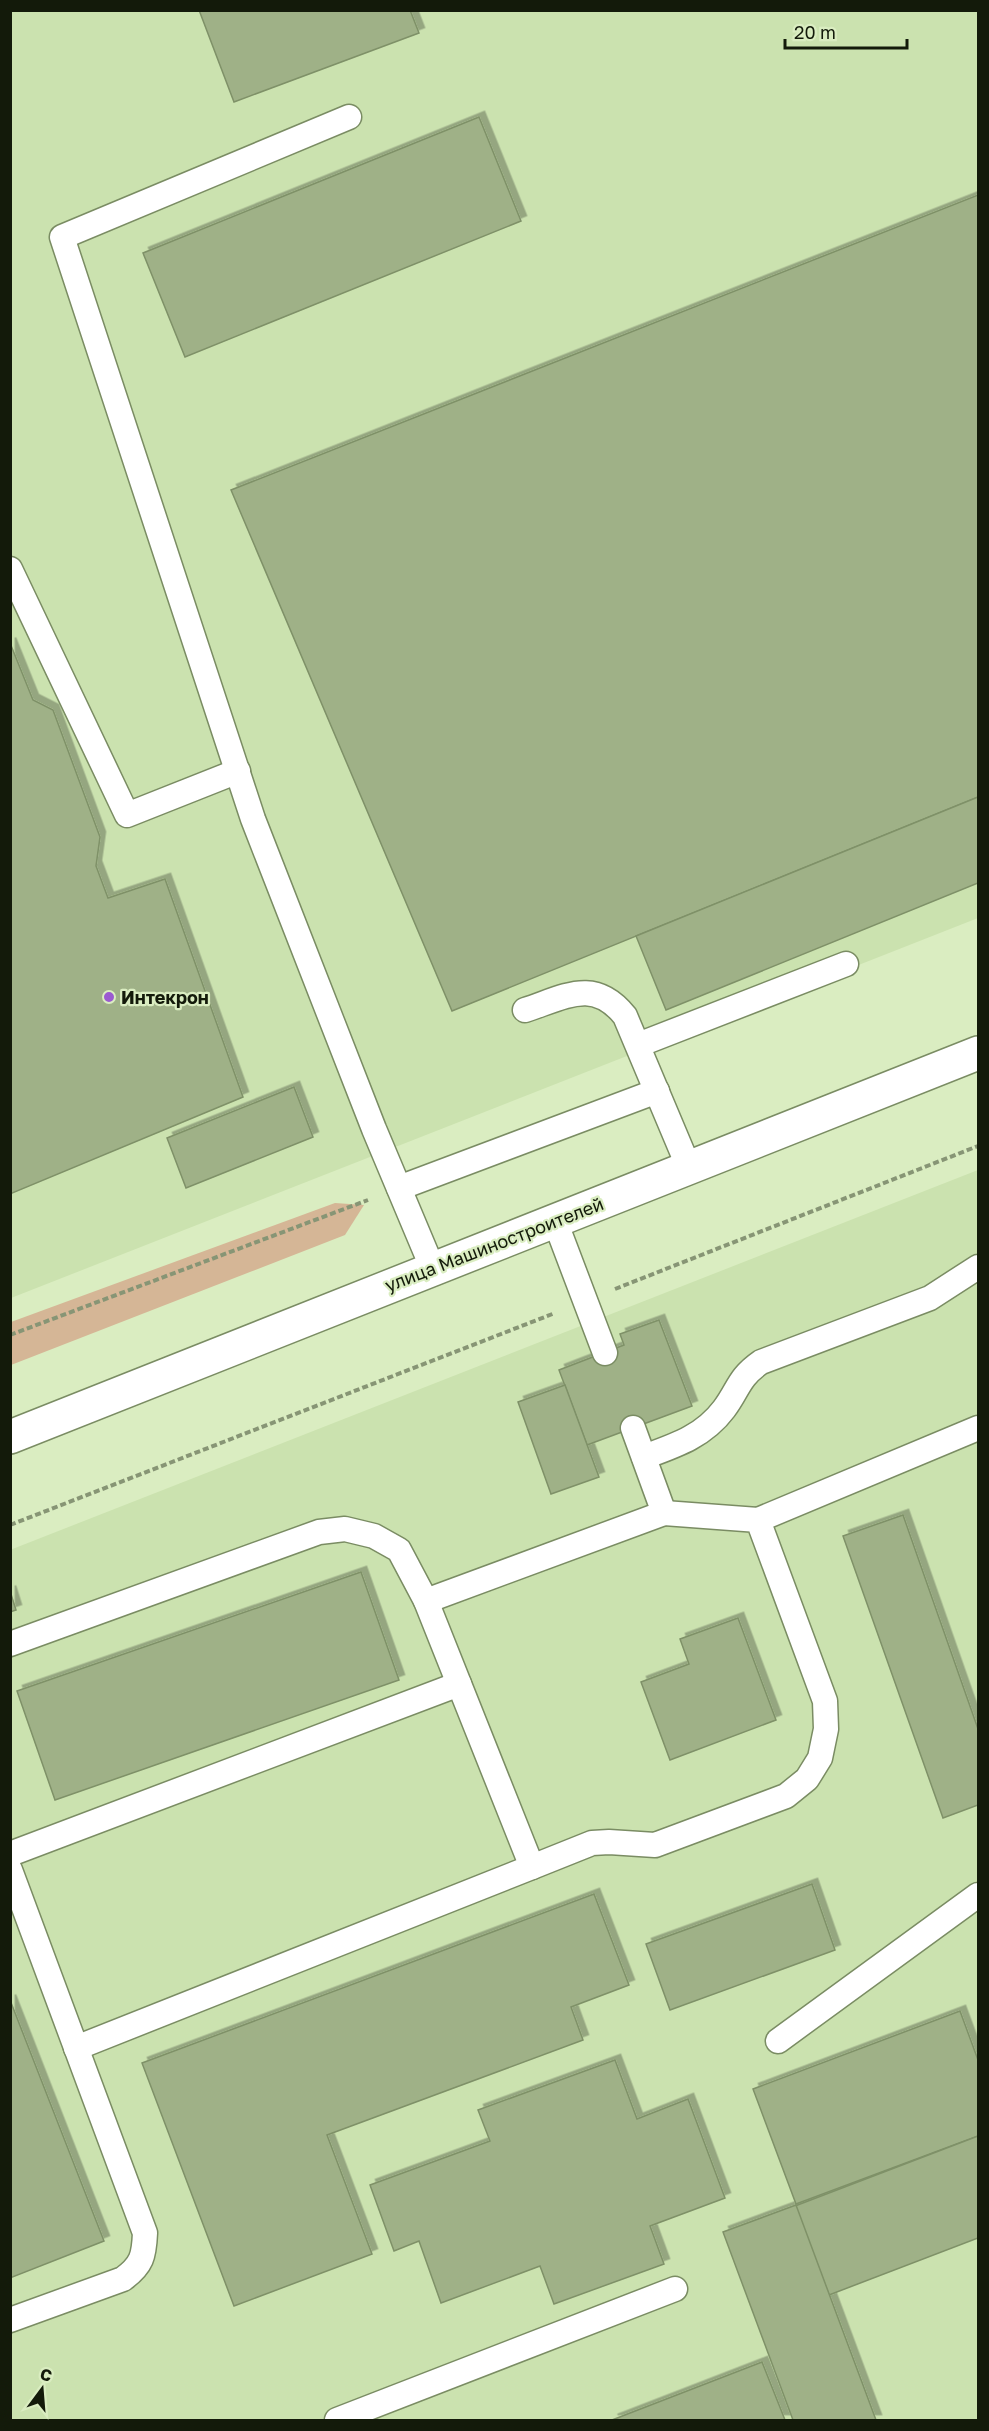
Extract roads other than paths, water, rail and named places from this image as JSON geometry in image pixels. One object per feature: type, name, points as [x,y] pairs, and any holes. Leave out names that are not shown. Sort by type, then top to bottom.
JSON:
[{"type":"main road","name":"улица Машиностроителей","points":[[10,1437],[432,1267],[555,1221],[978,1053]]},
{"type":"lane","points":[[349,117],[62,237],[262,841],[374,1129],[432,1267]]},
{"type":"lane","points":[[10,569],[127,815],[238,771]]},
{"type":"lane","points":[[638,1045],[846,964]]},
{"type":"lane","points":[[525,1010],[580,993],[593,993],[607,997],[625,1016],[689,1168]]},
{"type":"lane","points":[[399,1188],[657,1091]]},
{"type":"lane","points":[[555,1221],[605,1353]]},
{"type":"lane","points":[[644,1457],[690,1440],[710,1425],[725,1408],[739,1382],[762,1362],[930,1298],[978,1267]]},
{"type":"lane","points":[[633,1428],[664,1513]]},
{"type":"lane","points":[[426,1601],[664,1513],[758,1520],[978,1428]]},
{"type":"lane","points":[[76,2048],[592,1843],[655,1845],[786,1796],[807,1779],[820,1758],[826,1729],[825,1701],[758,1520]]},
{"type":"lane","points":[[10,1644],[319,1532],[345,1529],[374,1536],[399,1550],[426,1601],[532,1867]]},
{"type":"lane","points":[[10,1854],[459,1684]]},
{"type":"lane","points":[[10,1870],[145,2232],[141,2260],[135,2270],[123,2279],[10,2320]]},
{"type":"lane","points":[[778,2041],[978,1895]]},
{"type":"lane","points":[[337,2421],[675,2289]]},
{"type":"place","name":"Интекрон","points":[[109,997]]}]
